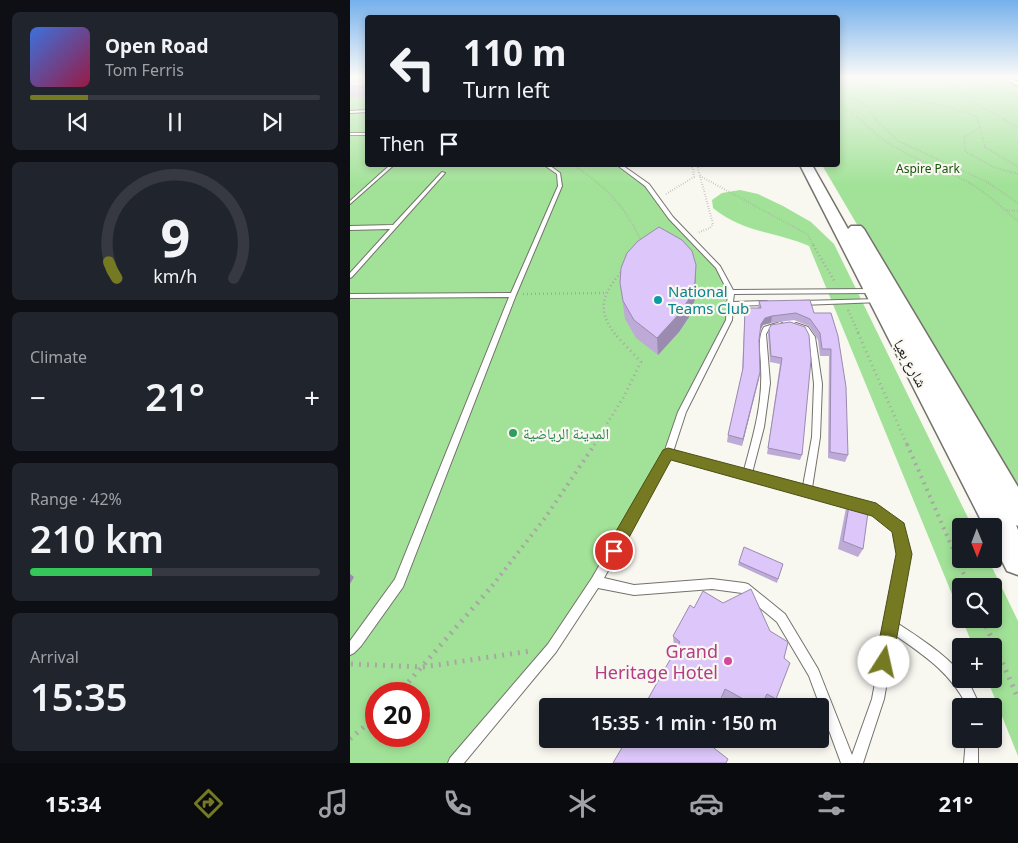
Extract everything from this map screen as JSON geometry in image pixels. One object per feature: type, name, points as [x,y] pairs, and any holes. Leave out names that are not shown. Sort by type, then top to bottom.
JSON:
[{"type":"street","name":"شارع بعيا","points":[[807,167],[885,296]]},
{"type":"street","name":"شارع بعيا","points":[[819,167],[885,296],[991,488],[1018,560]]},
{"type":"street","name":"شارع بعيا","points":[[991,488],[1018,513]]},
{"type":"lane","points":[[350,134],[365,134]]},
{"type":"lane","points":[[350,203],[390,167]]},
{"type":"lane","points":[[350,649],[358,642],[399,583],[513,295],[560,186],[559,174],[549,167]]},
{"type":"lane","points":[[455,763],[552,648],[596,582],[668,454],[682,412],[729,320],[731,292],[718,267],[671,218],[660,200],[647,185],[622,167]]},
{"type":"lane","points":[[350,276],[443,173],[436,172]]},
{"type":"lane","points":[[383,173],[394,173]]},
{"type":"lane","points":[[350,228],[393,227]]},
{"type":"lane","points":[[731,292],[840,292],[885,296]]},
{"type":"lane","points":[[350,296],[513,295]]},
{"type":"lane","points":[[798,303],[845,302],[885,296]]},
{"type":"lane","points":[[731,304],[779,303]]},
{"type":"lane","points":[[747,475],[760,427],[766,382],[763,334],[766,328],[776,324],[794,325],[806,329],[812,337],[818,384],[816,437],[807,491]]},
{"type":"lane","points":[[668,454],[876,510],[899,528],[904,554],[878,700],[856,763]]},
{"type":"lane","points":[[596,582],[634,590],[712,584],[744,588],[781,618],[814,673],[848,763]]},
{"type":"lane","points":[[891,625],[953,670],[966,687],[971,698]]},
{"type":"lane","points":[[971,763],[972,748]]},
{"type":"path","points":[[852,113],[873,133],[906,155],[968,182],[1018,220]]},
{"type":"path","points":[[870,113],[877,122],[898,141],[988,182],[1018,203]]},
{"type":"path","points":[[966,113],[977,117],[985,146],[1018,167]]},
{"type":"path","points":[[992,113],[1018,128]]},
{"type":"path","points":[[980,128],[964,138],[964,152],[993,167],[1018,174]]},
{"type":"path","points":[[576,167],[593,177],[619,201],[631,216],[643,247]]},
{"type":"path","points":[[660,200],[694,177],[692,167]]},
{"type":"path","points":[[688,235],[704,231],[712,224],[698,167]]},
{"type":"path","points":[[700,176],[807,234],[840,292]]},
{"type":"path","points":[[1007,210],[1018,211]]},
{"type":"path","points":[[409,682],[467,619],[542,524],[628,392],[641,362],[622,345],[606,321],[605,293],[630,263]]},
{"type":"path","points":[[513,295],[605,293]]},
{"type":"path","points":[[845,302],[966,578]]},
{"type":"path","points":[[987,628],[1018,698]]},
{"type":"path","points":[[350,664],[423,667],[552,648]]},
{"type":"path","points":[[350,739],[365,726]]},
{"type":"green space","name":"المدينة الرياضية","points":[[350,113],[365,113],[365,167],[622,167],[647,185],[671,218],[718,267],[731,292],[729,320],[682,412],[668,454],[596,582],[455,763],[350,763]]},
{"type":"green space","name":"Aspire Park","points":[[840,113],[1018,113],[1018,498],[823,167],[840,167]]},
{"type":"green space","points":[[740,190],[758,194],[811,222],[834,244],[968,518],[952,518],[952,568],[992,568],[997,578],[952,578],[952,594],[809,246],[748,227],[724,216],[713,208],[712,200],[722,193]]},
{"type":"green space","points":[[1002,588],[1018,621],[1018,756],[1002,716],[1002,698],[995,698],[991,688],[1002,688],[1002,638],[970,638],[966,628],[1002,628]]},
{"type":"building","name":"National Teams Club","points":[[659,227],[682,240],[692,251],[696,265],[695,282],[689,299],[679,314],[657,338],[634,320],[623,301],[620,283],[621,268],[627,253],[638,241]]},
{"type":"building","points":[[810,300],[814,313],[831,313],[838,336],[846,387],[848,455],[830,452],[831,349],[822,349],[820,333],[810,319],[796,313],[765,318],[761,324],[759,340],[760,372],[743,439],[728,435],[743,368],[745,308],[761,308],[759,301]]},
{"type":"building","points":[[790,322],[805,327],[809,335],[811,360],[802,455],[768,448],[782,358],[771,356],[769,329],[771,325]]},
{"type":"building","points":[[850,500],[869,505],[863,549],[843,541]]},
{"type":"building","points":[[744,547],[783,564],[778,579],[739,562]]},
{"type":"building","name":"Grand Heritage Hotel","points":[[751,589],[770,631],[788,642],[784,658],[790,663],[776,698],[767,694],[765,698],[741,698],[725,689],[721,698],[648,698],[680,642],[673,636],[690,605],[694,608],[703,591],[723,603]]},
{"type":"building","points":[[622,748],[714,748],[728,759],[726,763],[613,763]]},
{"type":"place","name":"National Teams Club","points":[[658,300]]},
{"type":"place","name":"المدينة الرياضية","points":[[513,433]]},
{"type":"place","name":"Grand Heritage Hotel","points":[[728,661]]},
{"type":"route","points":[[614,551],[668,454],[876,510],[899,528],[904,554],[884,662]]}]
